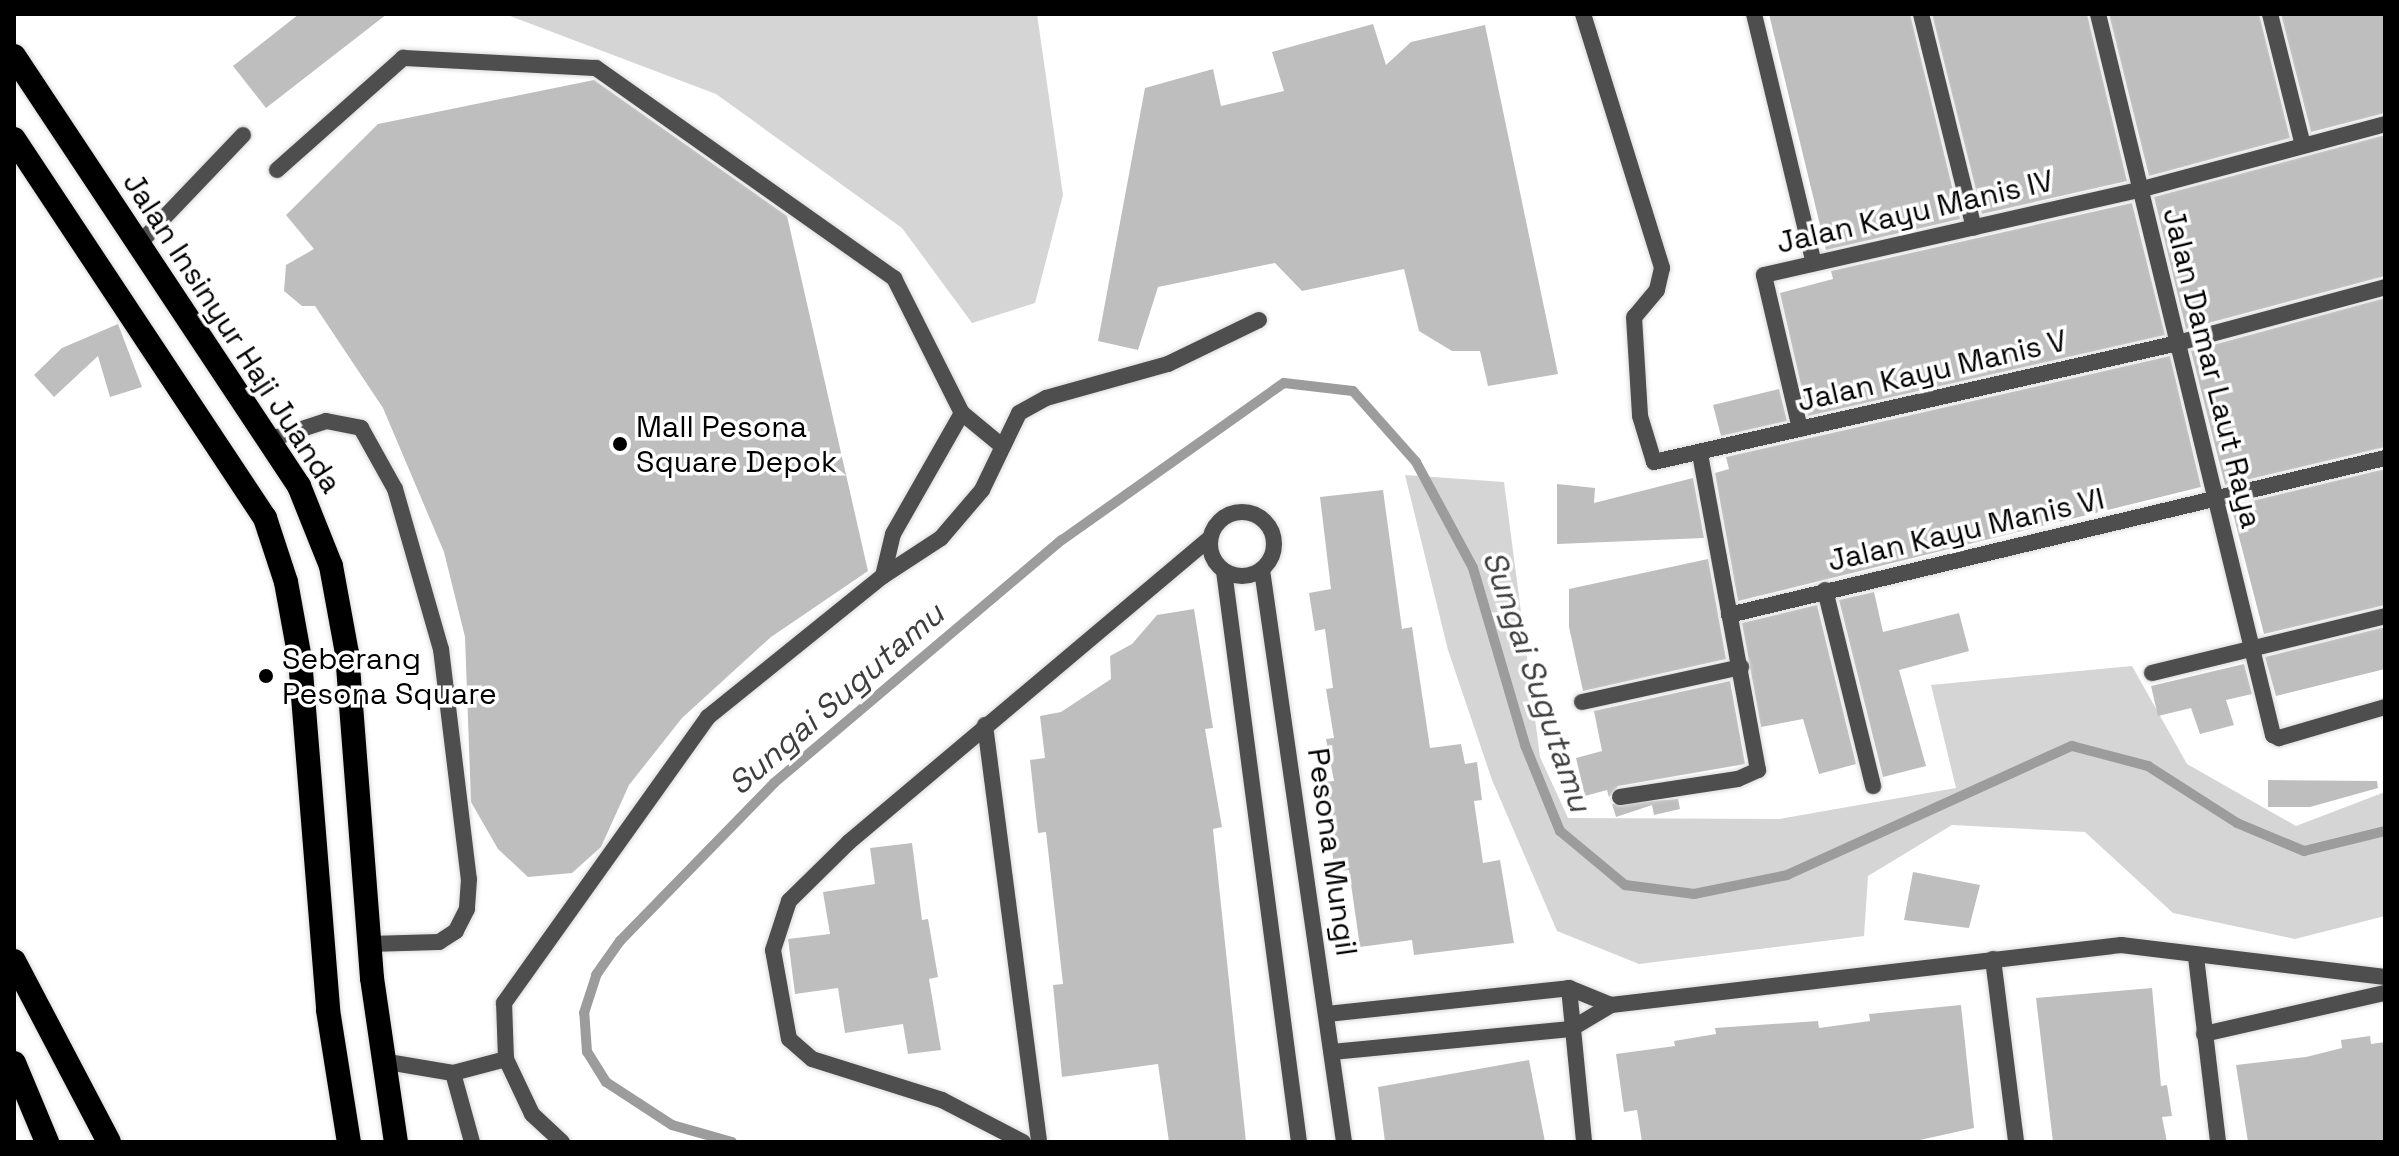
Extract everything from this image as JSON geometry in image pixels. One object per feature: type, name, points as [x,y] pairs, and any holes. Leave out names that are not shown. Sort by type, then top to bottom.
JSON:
[{"type":"highway","name":"Jalan Insinyur Haji Juanda","points":[[14,56],[306,500],[331,566],[347,653],[369,944],[382,1061],[396,1142]]},
{"type":"highway","points":[[14,139],[265,518],[286,582],[300,659],[328,1010],[349,1142]]},
{"type":"highway","points":[[14,961],[109,1142]]},
{"type":"highway","points":[[14,1063],[47,1142]]},
{"type":"street","name":"Jalan Kayu Manis V","points":[[1583,14],[1662,268],[1657,290],[1634,317],[1645,445],[1654,462],[2178,343],[2385,287]]},
{"type":"street","points":[[1754,14],[1814,263]]},
{"type":"street","points":[[1921,14],[1974,228]]},
{"type":"street","name":"Jalan Damar Laut Raya","points":[[2098,14],[2273,735],[2279,738],[2385,707]]},
{"type":"street","points":[[2270,14],[2303,145]]},
{"type":"street","points":[[277,170],[403,58],[596,68],[884,266],[962,413],[1002,446]]},
{"type":"street","name":"Jalan Kayu Manis IV","points":[[1800,429],[1764,275],[2139,190],[2385,124]]},
{"type":"street","points":[[138,245],[243,135]]},
{"type":"street","points":[[562,1142],[532,1114],[506,1059],[504,1003],[708,717],[883,576],[941,538],[982,490],[1019,413],[1046,398],[1168,364],[1259,320]]},
{"type":"street","points":[[883,576],[893,534],[962,413]]},
{"type":"street","points":[[268,440],[326,421],[361,428],[395,489],[441,649],[469,879],[467,909],[439,942],[369,944]]},
{"type":"street","points":[[1620,797],[1738,779],[1758,770],[1700,453]]},
{"type":"street","name":"Jalan Kayu Manis VI","points":[[1729,615],[1825,590],[2215,502],[2385,458]]},
{"type":"street","points":[[1023,1142],[942,1100],[812,1059],[789,1039],[773,950],[789,901],[985,725],[1210,538],[1229,514],[1259,515],[1275,542],[1262,570],[1239,576],[1224,571]]},
{"type":"street","points":[[1210,538],[1211,553],[1224,571],[1299,1142]]},
{"type":"street","name":"Pesona Mungil","points":[[1262,570],[1344,1142]]},
{"type":"street","points":[[1825,590],[1873,786]]},
{"type":"street","points":[[2152,673],[2385,616]]},
{"type":"street","points":[[1582,702],[1741,667]]},
{"type":"street","points":[[985,725],[1039,1142]]},
{"type":"street","points":[[1332,1052],[1571,1029],[1611,1005],[2121,945],[2196,957],[2385,977]]},
{"type":"street","points":[[2196,957],[2218,1142]]},
{"type":"street","points":[[1993,959],[2016,1142]]},
{"type":"street","points":[[1327,1014],[1569,988],[1611,1005]]},
{"type":"street","points":[[1569,988],[1584,1142]]},
{"type":"street","points":[[2204,1034],[2385,993]]},
{"type":"street","points":[[382,1061],[453,1073],[506,1059]]},
{"type":"street","points":[[453,1073],[472,1142]]},
{"type":"shaded area","points":[[505,14],[1037,14],[1063,195],[1035,303],[972,323],[902,228],[716,94]]},
{"type":"shaded area","points":[[1405,475],[1504,482],[1540,757],[1568,818],[1779,819],[1956,788],[1931,685],[2132,666],[2187,764],[2296,826],[2385,792],[2385,916],[2295,939],[2173,913],[2085,832],[1952,825],[1868,876],[1864,936],[1639,964],[1557,931],[1492,780],[1448,650]]},
{"type":"building","points":[[299,14],[387,14],[266,108],[233,66]]},
{"type":"building","points":[[1769,14],[1910,14],[1960,219],[1826,250]]},
{"type":"building","points":[[1932,14],[2087,14],[2127,181],[1982,214]]},
{"type":"building","points":[[2109,14],[2259,14],[2290,138],[2149,176]]},
{"type":"building","points":[[2281,14],[2385,14],[2385,113],[2311,132]]},
{"type":"building","points":[[1373,24],[1386,65],[1411,42],[1485,25],[1558,374],[1488,386],[1480,351],[1452,351],[1419,331],[1404,269],[1302,291],[1275,263],[1158,287],[1138,350],[1098,341],[1145,88],[1213,69],[1221,106],[1284,91],[1272,52]]},
{"type":"building","name":"Mall Pesona Square Depok","points":[[594,80],[787,216],[868,571],[771,637],[682,718],[629,785],[601,847],[572,873],[528,877],[498,849],[471,802],[465,637],[444,552],[383,408],[315,306],[302,306],[284,291],[286,265],[314,249],[286,215],[378,124]]},
{"type":"building","points":[[2385,135],[2385,276],[2186,329],[2154,197]]},
{"type":"building","points":[[2132,203],[2165,335],[1808,416],[1780,293],[1833,279],[1831,271]]},
{"type":"building","points":[[2385,298],[2385,447],[2225,485],[2191,351]]},
{"type":"building","points":[[118,324],[142,387],[110,397],[98,356],[54,397],[34,375],[62,348]]},
{"type":"building","points":[[2170,356],[2201,487],[1738,601],[1715,473],[1729,469],[1726,457]]},
{"type":"building","points":[[1779,389],[1787,421],[1721,436],[1713,405]]},
{"type":"building","points":[[2385,469],[2385,605],[2264,634],[2231,506]]},
{"type":"building","points":[[1693,478],[1704,538],[1557,544],[1557,484],[1595,488],[1594,503]]},
{"type":"building","points":[[1383,490],[1402,629],[1412,627],[1430,748],[1461,744],[1465,764],[1477,762],[1482,800],[1474,801],[1483,863],[1500,860],[1514,943],[1414,955],[1412,940],[1360,947],[1349,870],[1335,872],[1323,782],[1334,781],[1326,739],[1334,738],[1326,689],[1333,688],[1325,629],[1315,631],[1309,593],[1331,589],[1320,497]]},
{"type":"building","points":[[1708,559],[1726,659],[1583,691],[1569,627],[1569,589]]},
{"type":"building","points":[[1874,592],[1883,632],[1959,613],[1969,651],[1899,670],[1926,766],[1883,777],[1839,600]]},
{"type":"building","points":[[1817,605],[1856,764],[1819,774],[1803,719],[1761,727],[1742,623]]},
{"type":"building","points":[[1194,609],[1213,728],[1205,729],[1222,827],[1213,829],[1246,1142],[1169,1142],[1158,1064],[1062,1077],[1053,985],[1063,984],[1046,832],[1038,833],[1030,760],[1045,758],[1040,716],[1061,712],[1111,679],[1110,656],[1132,644],[1157,615]]},
{"type":"building","points":[[2385,627],[2385,669],[2276,696],[2265,657]]},
{"type":"building","points":[[2244,664],[2252,694],[2226,700],[2234,725],[2200,734],[2191,708],[2158,716],[2151,686]]},
{"type":"building","points":[[1730,681],[1745,764],[1618,786],[1609,797],[1607,790],[1585,796],[1576,758],[1602,751],[1594,711]]},
{"type":"building","points":[[2268,780],[2377,781],[2378,788],[2310,807],[2268,807]]},
{"type":"building","points":[[1678,799],[1680,809],[1654,815],[1652,805],[1616,817],[1612,804]]},
{"type":"building","points":[[912,843],[922,920],[928,919],[938,977],[929,979],[941,1050],[908,1054],[903,1024],[845,1033],[838,988],[795,994],[788,939],[830,934],[823,892],[875,884],[870,848]]},
{"type":"building","points":[[1913,872],[1980,885],[1969,928],[1904,920]]},
{"type":"building","points":[[2152,988],[2161,1086],[2167,1085],[2172,1116],[2162,1117],[2167,1142],[2053,1142],[2036,998]]},
{"type":"building","points":[[1961,1005],[1974,1128],[1911,1142],[1642,1142],[1637,1110],[1624,1112],[1616,1054],[1675,1046],[1674,1041],[1716,1034],[1715,1028],[1818,1021],[1819,1028],[1870,1021],[1869,1014]]},
{"type":"building","points":[[2370,1036],[2371,1044],[2385,1042],[2385,1142],[2248,1142],[2236,1065],[2306,1057],[2342,1048],[2341,1040]]},
{"type":"building","points":[[1529,1060],[1545,1142],[1385,1142],[1378,1087]]},
{"type":"waterway","name":"Sungai Sugutamu","points":[[732,1142],[672,1125],[606,1082],[587,1052],[584,1013],[596,975],[620,941],[774,783],[1062,540],[1284,383],[1353,391],[1416,462],[1473,568],[1525,745],[1560,831],[1625,885],[1694,894],[1787,875],[2072,746],[2148,766],[2237,823],[2304,851],[2385,831]]},
{"type":"place","name":"Mall Pesona Square Depok","points":[[620,444]]},
{"type":"place","name":"Seberang Pesona Square","points":[[266,676]]}]
